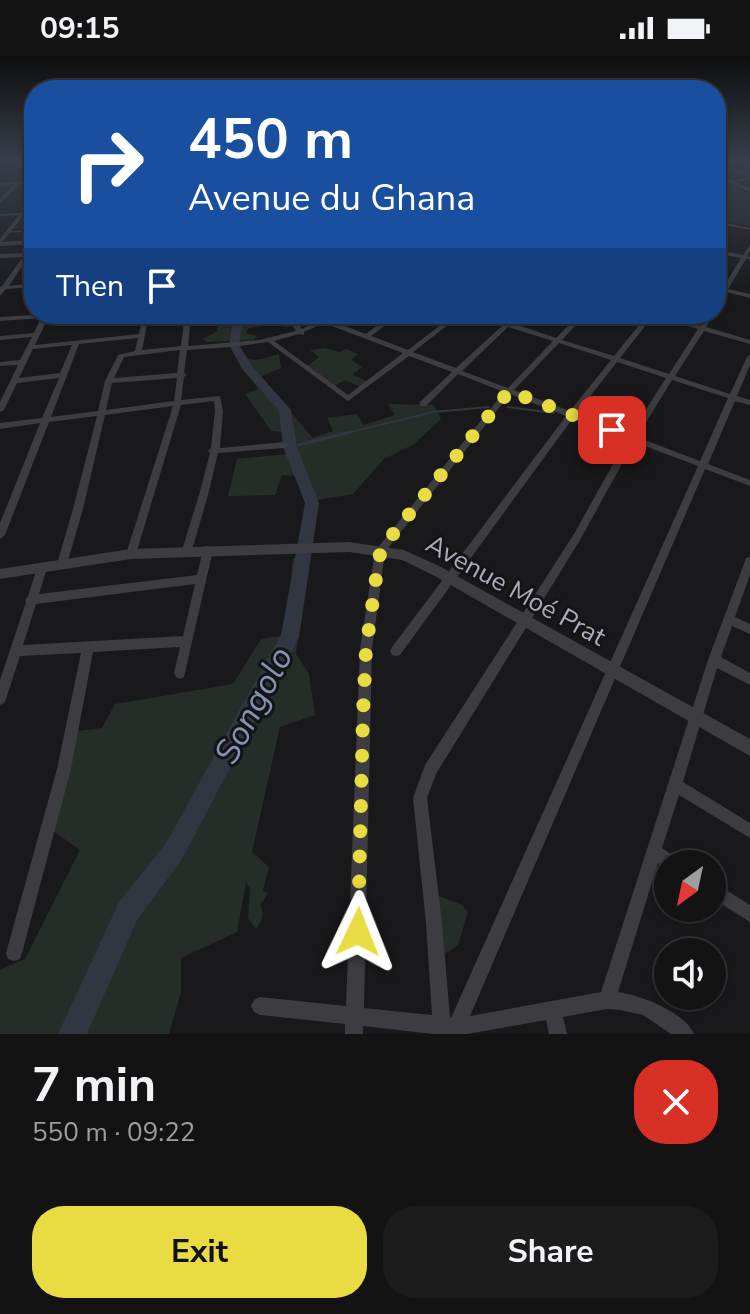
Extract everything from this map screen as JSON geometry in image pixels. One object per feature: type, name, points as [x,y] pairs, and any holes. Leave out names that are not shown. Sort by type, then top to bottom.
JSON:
[{"type":"street","points":[[1,241],[24,212]]},
{"type":"street","points":[[0,215],[17,220]]},
{"type":"street","points":[[0,226],[24,219]]},
{"type":"street","points":[[726,225],[750,229]]},
{"type":"street","points":[[8,232],[24,231]]},
{"type":"street","points":[[1,241],[24,242]]},
{"type":"street","points":[[726,289],[747,258],[750,247]]},
{"type":"street","points":[[726,253],[747,258]]},
{"type":"street","points":[[0,256],[24,255]]},
{"type":"street","points":[[0,294],[24,263]]},
{"type":"street","points":[[3,288],[24,286]]},
{"type":"street","points":[[726,290],[750,296]]},
{"type":"street","points":[[0,319],[24,318]]},
{"type":"street","points":[[0,410],[41,324]]},
{"type":"street","points":[[98,340],[102,324]]},
{"type":"street","points":[[138,353],[144,324]]},
{"type":"street","points":[[131,554],[177,405],[187,324]]},
{"type":"street","points":[[295,324],[302,334]]},
{"type":"street","points":[[62,564],[109,381],[121,355],[271,342],[302,334],[320,324]]},
{"type":"street","points":[[333,324],[750,483]]},
{"type":"street","points":[[366,337],[384,324]]},
{"type":"street","points":[[271,342],[346,399],[446,324]]},
{"type":"street","points":[[423,404],[507,324],[750,403]]},
{"type":"street","points":[[355,1025],[366,649],[380,551],[509,391],[573,324]]},
{"type":"street","points":[[396,651],[571,415],[645,324]]},
{"type":"street","points":[[688,324],[750,342]]},
{"type":"street","points":[[446,1029],[420,798],[430,770],[577,537],[632,438],[705,324]]},
{"type":"street","points":[[0,338],[36,335]]},
{"type":"street","points":[[31,347],[141,336]]},
{"type":"street","points":[[0,535],[76,343]]},
{"type":"street","points":[[446,1029],[611,671],[750,357]]},
{"type":"street","points":[[0,364],[24,362]]},
{"type":"street","points":[[14,381],[64,375]]},
{"type":"street","points":[[109,381],[183,375]]},
{"type":"street","points":[[0,426],[218,398],[220,412],[209,475],[187,550]]},
{"type":"street","points":[[212,451],[284,445]]},
{"type":"street","name":"Avenue Moé Prat","points":[[0,574],[131,554],[187,550],[322,548],[380,551],[416,560],[750,748]]},
{"type":"street","points":[[180,673],[208,550]]},
{"type":"street","points":[[655,850],[714,660],[750,561]]},
{"type":"street","points":[[0,699],[42,568]]},
{"type":"street","points":[[30,600],[201,579]]},
{"type":"street","points":[[728,619],[750,629]]},
{"type":"street","points":[[15,651],[186,641]]},
{"type":"street","points":[[14,953],[64,769],[88,647]]},
{"type":"street","points":[[714,660],[750,679]]},
{"type":"street","points":[[675,785],[750,831]]},
{"type":"street","points":[[607,1000],[654,852]]},
{"type":"street","points":[[726,898],[750,914]]},
{"type":"street","points":[[260,1006],[355,1025],[446,1029],[607,1000],[632,1001],[649,1007],[672,1028],[685,1034]]},
{"type":"street","points":[[553,1011],[558,1034]]},
{"type":"shaded area","points":[[726,207],[750,207],[750,226],[726,221]]},
{"type":"shaded area","points":[[208,324],[267,324],[248,329],[246,333],[257,336],[254,340],[207,342],[203,339],[218,331],[217,326]]},
{"type":"shaded area","points":[[325,348],[339,352],[346,349],[358,354],[351,360],[362,367],[352,375],[367,381],[360,387],[345,380],[331,388],[306,367],[319,357],[310,350]]},
{"type":"shaded area","points":[[238,349],[252,359],[279,354],[281,368],[260,377],[313,438],[333,431],[327,418],[357,414],[364,425],[395,415],[388,404],[434,405],[441,419],[414,444],[384,459],[353,494],[317,500],[308,477],[282,475],[275,495],[228,496],[237,459],[287,454],[283,432],[271,431],[245,394],[258,389],[234,350]]},
{"type":"shaded area","points":[[293,558],[309,560],[296,654],[309,674],[315,715],[280,727],[252,852],[269,867],[263,890],[268,894],[260,905],[263,914],[258,926],[256,929],[248,918],[250,888],[246,883],[237,932],[181,958],[181,992],[169,1034],[0,1034],[0,970],[25,959],[80,850],[53,831],[78,731],[102,728],[115,704],[233,684],[261,639],[285,635]]},
{"type":"shaded area","points":[[437,895],[462,905],[468,912],[458,945],[440,957]]},
{"type":"waterway","name":"Songolo","points":[[72,1034],[128,911],[174,851],[290,637],[312,503],[290,447],[285,410],[247,368],[234,345],[237,324]]},
{"type":"waterway","points":[[343,434],[433,412],[489,407]]},
{"type":"waterway","points":[[508,407],[554,413]]},
{"type":"waterway","points":[[290,447],[351,432]]},
{"type":"route","points":[[358,932],[366,649],[380,551],[509,391],[612,430]]}]
